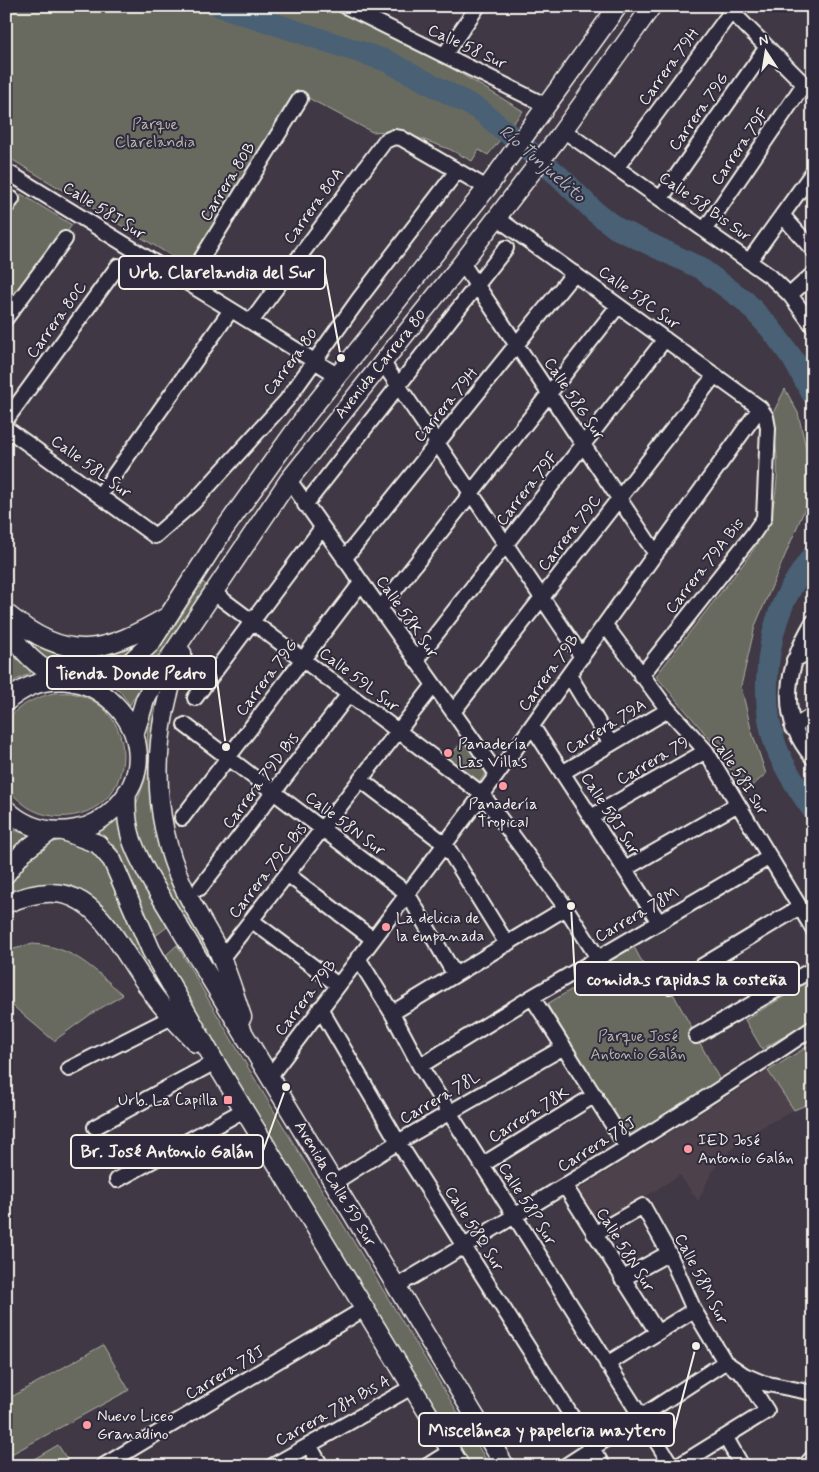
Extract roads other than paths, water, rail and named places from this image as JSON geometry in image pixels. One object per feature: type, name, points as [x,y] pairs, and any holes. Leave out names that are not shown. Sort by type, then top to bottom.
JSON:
[{"type":"main road","name":"Avenida Carrera 80","points":[[6,702],[16,693],[33,685],[51,680],[73,681],[116,670],[140,655],[151,643],[247,496],[337,375],[487,188],[618,6]]},
{"type":"main road","name":"Avenida Carrera 80","points":[[134,735],[144,700],[160,672],[203,611],[289,480],[497,218],[652,6]]},
{"type":"main road","points":[[203,611],[184,649],[166,701],[159,747],[158,785],[163,822],[176,869],[195,912],[221,959],[253,1049]]},
{"type":"main road","points":[[6,613],[44,640],[79,648],[107,645],[124,640],[170,614]]},
{"type":"main road","points":[[6,628],[24,653],[34,663],[104,693],[114,702],[134,735],[136,764],[127,792],[119,804],[102,819],[81,828],[57,831],[23,852],[6,874]]},
{"type":"main road","name":"Avenida Calle 59 Sur","points":[[127,792],[127,826],[135,852],[505,1466]]},
{"type":"main road","points":[[6,809],[29,825],[57,831],[98,844],[112,860],[146,940],[215,1062],[455,1458]]},
{"type":"main road","points":[[6,904],[29,895],[58,893],[73,897],[94,908],[108,926],[146,985],[172,1017],[215,1062]]},
{"type":"street","points":[[445,54],[478,6]]},
{"type":"street","name":"Calle 58 Sur","points":[[350,7],[547,106]]},
{"type":"street","points":[[728,9],[808,89]]},
{"type":"street","name":"Carrera 79H","points":[[617,167],[728,9]]},
{"type":"street","name":"Carrera 79G","points":[[660,198],[767,48]]},
{"type":"street","name":"Carrera 79F","points":[[705,228],[808,89]]},
{"type":"street","name":"Carrera 80B","points":[[187,282],[300,99]]},
{"type":"street","name":"Calle 58 Bis Sur","points":[[560,134],[617,167],[750,260],[790,295],[813,326]]},
{"type":"street","name":"Carrera 80A","points":[[250,322],[379,149],[390,138],[400,138],[457,171]]},
{"type":"street","name":"Calle 58J Sur","points":[[6,171],[337,375]]},
{"type":"street","points":[[457,171],[487,188]]},
{"type":"street","name":"Carrera 80","points":[[155,536],[193,503],[224,471],[286,400],[359,299],[457,171]]},
{"type":"street","points":[[750,260],[813,173]]},
{"type":"street","points":[[782,215],[813,250]]},
{"type":"street","name":"Calle 58C Sur","points":[[497,218],[760,408]]},
{"type":"street","points":[[6,318],[65,239]]},
{"type":"street","points":[[305,505],[506,248]]},
{"type":"street","name":"Calle 58G Sur","points":[[462,263],[656,554]]},
{"type":"street","name":"Carrera 80C","points":[[6,420],[118,266]]},
{"type":"street","name":"Carrera 79H","points":[[344,559],[574,273]]},
{"type":"street","points":[[790,295],[813,274]]},
{"type":"street","points":[[380,609],[618,306]]},
{"type":"street","points":[[100,495],[231,310]]},
{"type":"street","name":"Carrera 79F","points":[[416,660],[665,339]]},
{"type":"street","points":[[383,363],[582,657]]},
{"type":"street","name":"Carrera 79C","points":[[453,712],[715,375]]},
{"type":"street","name":"Carrera 79B","points":[[270,1076],[497,774],[760,408]]},
{"type":"street","name":"Carrera 79A Bis","points":[[641,676],[754,534],[764,518],[768,428],[766,417],[760,408]]},
{"type":"street","name":"Calle 58L Sur","points":[[6,428],[155,536]]},
{"type":"street","name":"Calle 58K Sur","points":[[289,480],[497,774]]},
{"type":"street","points":[[195,698],[322,528]]},
{"type":"street","name":"Carrera 79G","points":[[182,818],[361,583]]},
{"type":"street","name":"Calle 59L Sur","points":[[214,593],[482,794]]},
{"type":"street","points":[[813,622],[802,640],[794,660],[787,699],[792,728],[813,758]]},
{"type":"street","name":"Calle 58I Sur","points":[[605,625],[668,710],[706,751],[813,929]]},
{"type":"street","points":[[794,660],[813,650]]},
{"type":"street","points":[[569,675],[611,744]]},
{"type":"street","name":"Carrera 79C Bis","points":[[221,959],[434,685]]},
{"type":"street","name":"Carrera 79D Bis","points":[[200,888],[349,694]]},
{"type":"street","name":"Carrera 79A","points":[[562,773],[668,710]]},
{"type":"street","points":[[792,728],[813,715]]},
{"type":"street","name":"Calle 58N Sur","points":[[185,725],[408,893],[456,975]]},
{"type":"street","name":"Calle 58J Sur","points":[[532,726],[660,922]]},
{"type":"street","name":"Carrera 79","points":[[591,817],[706,751]]},
{"type":"street","points":[[360,780],[444,844],[507,944]]},
{"type":"street","points":[[482,794],[566,908],[598,958]]},
{"type":"street","points":[[625,869],[738,804]]},
{"type":"street","name":"Carrera 78M","points":[[420,1066],[532,997],[770,857]]},
{"type":"street","points":[[288,874],[372,939]]},
{"type":"street","points":[[668,986],[800,907]]},
{"type":"street","points":[[392,1013],[566,908]]},
{"type":"street","points":[[251,920],[338,985]]},
{"type":"street","name":"Calle 58P Sur","points":[[358,958],[392,1013],[420,1066],[449,1114],[672,1466]]},
{"type":"street","points":[[696,1036],[813,969]]},
{"type":"street","points":[[532,997],[626,1146]]},
{"type":"street","name":"Calle 58Q Sur","points":[[320,1008],[398,1142],[603,1466]]},
{"type":"street","points":[[69,1069],[172,1017]]},
{"type":"street","name":"Carrera 78J","points":[[397,1286],[514,1217],[626,1146],[724,1088],[813,1028]]},
{"type":"street","name":"Carrera 78L","points":[[335,1182],[398,1142],[564,1046]]},
{"type":"street","points":[[95,1127],[215,1062]]},
{"type":"street","name":"Carrera 78K","points":[[482,1165],[595,1095]]},
{"type":"street","points":[[118,1180],[244,1110]]},
{"type":"street","name":"Calle 58N Sur","points":[[565,1186],[657,1332]]},
{"type":"street","name":"Calle 58M Sur","points":[[594,1234],[643,1206],[669,1252],[694,1310],[725,1362],[744,1375],[767,1411],[726,1438]]},
{"type":"street","points":[[622,1278],[669,1252]]},
{"type":"street","name":"Carrera 78J","points":[[103,1466],[364,1309]]},
{"type":"street","points":[[607,1364],[694,1310]]},
{"type":"street","points":[[565,1466],[725,1362]]},
{"type":"street","points":[[744,1375],[763,1383],[813,1393]]},
{"type":"street","name":"Carrera 78H Bis A","points":[[272,1466],[412,1387]]},
{"type":"street","points":[[678,1466],[726,1438],[742,1466]]},
{"type":"street","points":[[308,1445],[321,1466]]},
{"type":"street","points":[[805,1466],[813,1457]]},
{"type":"street","points":[[427,1466],[455,1458]]},
{"type":"waterway","name":"Río Tunjuelito","points":[[220,6],[387,61],[480,110],[559,176],[594,211],[616,228],[700,268],[745,301],[771,329],[793,359],[813,395]]},
{"type":"waterway","name":"Río Tunjuelito","points":[[813,555],[783,604],[772,639],[767,679],[767,699],[773,737],[786,769],[813,810]]},
{"type":"place","name":"Urb. Clarelandia del Sur","points":[[341,358]]},
{"type":"place","name":"Tienda Donde Pedro","points":[[226,747]]},
{"type":"place","name":"Panadería Las Villas","points":[[448,753]]},
{"type":"place","name":"Panadería Tropical","points":[[503,786]]},
{"type":"place","name":"comidas rapidas la costeña","points":[[571,906]]},
{"type":"place","name":"La delicia de la empanada","points":[[386,927]]},
{"type":"place","name":"Br. José Antonio Galán","points":[[286,1087]]},
{"type":"place","name":"Urb. La Capilla","points":[[228,1100]]},
{"type":"place","name":"IED José Antonio Galán","points":[[688,1149]]},
{"type":"place","name":"Miscelánea y papeleria maytero","points":[[696,1346]]},
{"type":"place","name":"Nuevo Liceo Granadino","points":[[87,1425]]},
{"type":"park label","name":"Parque Clarelandia","points":[[155,133]]},
{"type":"park label","name":"Parque José Antonio Galán","points":[[638,1045]]}]
